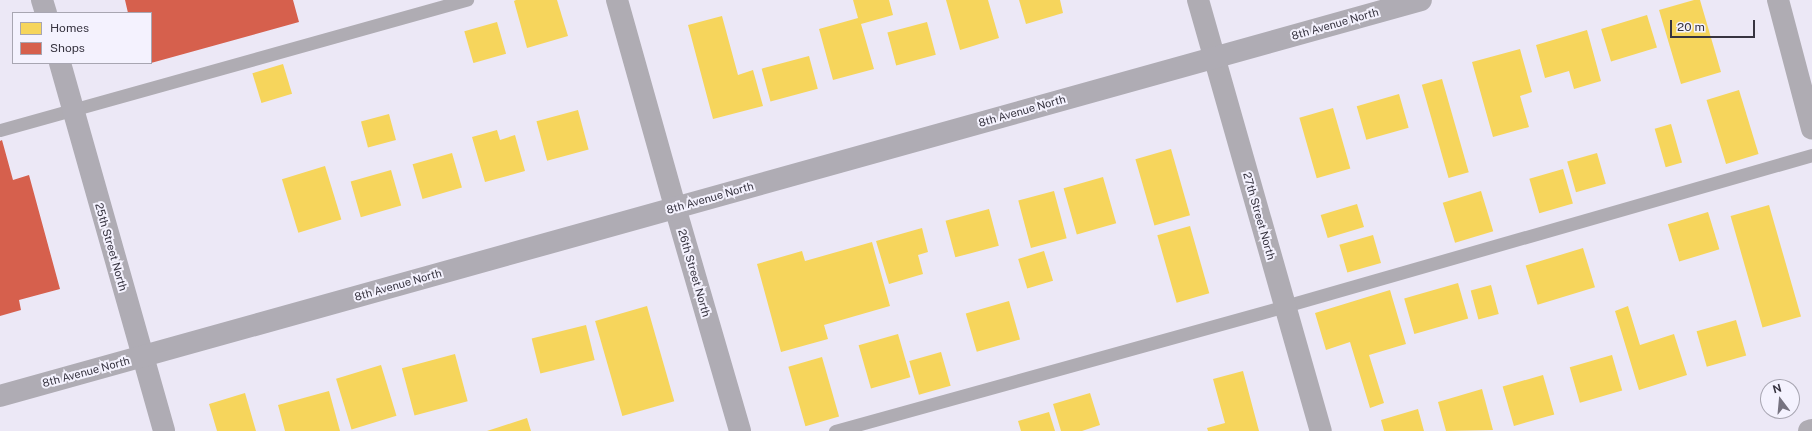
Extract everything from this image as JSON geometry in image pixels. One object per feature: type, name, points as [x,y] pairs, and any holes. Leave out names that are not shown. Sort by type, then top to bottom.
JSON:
[{"type":"street","points":[[42,0],[46,12]]},
{"type":"street","name":"26th Street North","points":[[617,0],[740,431]]},
{"type":"street","name":"27th Street North","points":[[1198,0],[1213,58],[1321,431]]},
{"type":"street","name":"8th Avenue North","points":[[0,396],[1421,0]]},
{"type":"street","points":[[1778,0],[1812,128]]},
{"type":"street","name":"25th Street North","points":[[60,64],[164,431]]},
{"type":"lane","points":[[0,130],[467,0]]},
{"type":"lane","points":[[835,431],[1285,306],[1812,155]]},
{"type":"building: Homes","points":[[557,0],[568,36],[527,48],[514,1]]},
{"type":"building: Homes","points":[[853,0],[889,0],[893,15],[861,24],[874,69],[833,80],[819,29],[858,18]]},
{"type":"building: Homes","points":[[946,0],[988,0],[999,38],[960,50]]},
{"type":"building: Homes","points":[[1019,0],[1060,0],[1063,13],[1026,24]]},
{"type":"building: Homes","points":[[1694,0],[1700,0],[1721,72],[1681,84],[1659,10]]},
{"type":"building: Homes","points":[[1647,15],[1657,48],[1611,62],[1601,29]]},
{"type":"building: Homes","points":[[722,16],[738,75],[753,70],[763,106],[713,119],[688,25]]},
{"type":"building: Homes","points":[[497,22],[506,54],[473,63],[464,31]]},
{"type":"building: Homes","points":[[927,22],[936,55],[896,65],[887,33]]},
{"type":"building: Homes","points":[[1587,30],[1601,81],[1574,89],[1569,71],[1545,78],[1536,45]]},
{"type":"building: Homes","points":[[1520,49],[1532,92],[1520,96],[1529,127],[1493,137],[1472,62]]},
{"type":"building: Homes","points":[[809,56],[818,89],[770,102],[762,69]]},
{"type":"building: Homes","points":[[283,64],[292,94],[261,103],[252,73]]},
{"type":"building: Homes","points":[[1442,79],[1469,172],[1449,178],[1422,85]]},
{"type":"building: Homes","points":[[1739,90],[1759,154],[1726,164],[1706,100]]},
{"type":"building: Homes","points":[[1399,94],[1409,128],[1366,140],[1357,106]]},
{"type":"building: Homes","points":[[1333,108],[1350,169],[1317,178],[1299,118]]},
{"type":"building: Homes","points":[[578,110],[589,150],[547,161],[536,121]]},
{"type":"building: Homes","points":[[389,114],[396,140],[368,148],[361,122]]},
{"type":"building: Homes","points":[[1671,124],[1682,162],[1666,167],[1655,129]]},
{"type":"building: Homes","points":[[497,130],[500,140],[515,135],[525,171],[485,182],[472,137]]},
{"type":"building: Homes","points":[[1171,149],[1190,215],[1154,226],[1135,159]]},
{"type":"building: Homes","points":[[452,153],[462,188],[423,199],[413,164]]},
{"type":"building: Homes","points":[[1597,153],[1606,184],[1576,192],[1567,162]]},
{"type":"building: Homes","points":[[325,166],[341,220],[298,233],[282,179]]},
{"type":"building: Homes","points":[[1563,169],[1573,204],[1539,213],[1529,179]]},
{"type":"building: Homes","points":[[391,170],[401,206],[361,217],[351,182]]},
{"type":"building: Homes","points":[[1103,177],[1116,223],[1077,234],[1064,188]]},
{"type":"building: Homes","points":[[1054,191],[1067,238],[1031,248],[1018,201]]},
{"type":"building: Homes","points":[[1481,191],[1493,231],[1455,243],[1443,203]]},
{"type":"building: Homes","points":[[1357,204],[1364,227],[1328,238],[1321,215]]},
{"type":"building: Homes","points":[[1769,205],[1801,317],[1763,328],[1731,216]]},
{"type":"building: Homes","points":[[989,209],[999,246],[955,257],[946,221]]},
{"type":"building: Homes","points":[[1708,212],[1719,249],[1679,262],[1668,224]]},
{"type":"building: Homes","points":[[1190,226],[1209,293],[1177,303],[1157,235]]},
{"type":"building: Homes","points":[[922,228],[928,252],[918,255],[923,274],[889,284],[876,241]]},
{"type":"building: Homes","points":[[1373,235],[1381,263],[1347,273],[1339,245]]},
{"type":"building: Homes","points":[[872,242],[890,306],[824,325],[828,339],[781,352],[757,264],[802,251],[805,261]]},
{"type":"building: Homes","points":[[1583,248],[1595,287],[1538,305],[1526,266]]},
{"type":"building: Homes","points":[[1044,251],[1053,281],[1027,289],[1018,259]]},
{"type":"building: Homes","points":[[1458,283],[1468,319],[1414,334],[1404,298]]},
{"type":"building: Homes","points":[[1491,285],[1499,314],[1478,319],[1471,290]]},
{"type":"building: Homes","points":[[1390,290],[1406,344],[1369,355],[1384,403],[1370,408],[1350,342],[1326,350],[1315,313]]},
{"type":"building: Homes","points":[[1009,301],[1020,339],[977,352],[966,313]]},
{"type":"building: Homes","points":[[647,306],[674,401],[622,416],[595,321]]},
{"type":"building: Homes","points":[[1628,306],[1640,345],[1674,334],[1687,375],[1639,390],[1615,311]]},
{"type":"building: Homes","points":[[1736,320],[1746,356],[1707,367],[1697,331]]},
{"type":"building: Homes","points":[[586,325],[595,360],[540,373],[532,339]]},
{"type":"building: Homes","points":[[898,334],[910,377],[871,389],[859,345]]},
{"type":"building: Homes","points":[[941,352],[951,386],[919,395],[909,361]]},
{"type":"building: Homes","points":[[455,354],[468,401],[415,416],[402,368]]},
{"type":"building: Homes","points":[[1612,355],[1622,391],[1580,403],[1570,367]]},
{"type":"building: Homes","points":[[822,357],[839,417],[805,426],[788,367]]},
{"type":"building: Homes","points":[[381,365],[396,416],[352,429],[336,379]]},
{"type":"building: Homes","points":[[1243,371],[1259,431],[1208,431],[1207,428],[1225,423],[1213,379]]},
{"type":"building: Homes","points":[[1543,375],[1554,414],[1514,426],[1503,387]]},
{"type":"building: Homes","points":[[1482,389],[1493,430],[1446,431],[1438,402]]},
{"type":"building: Homes","points":[[329,391],[340,431],[285,431],[278,405]]},
{"type":"building: Homes","points":[[245,393],[256,431],[217,431],[209,404]]},
{"type":"building: Homes","points":[[1090,393],[1100,425],[1082,431],[1061,431],[1053,404]]},
{"type":"building: Homes","points":[[1418,409],[1424,431],[1384,431],[1381,420]]},
{"type":"building: Homes","points":[[1049,412],[1055,431],[1021,431],[1018,421]]},
{"type":"building: Homes","points":[[527,418],[531,431],[487,431]]},
{"type":"building: Shops","points":[[125,0],[293,0],[299,22],[152,63],[152,12],[128,12]]},
{"type":"building: Shops","points":[[2,140],[13,180],[29,175],[60,289],[19,300],[21,310],[0,316],[0,141]]}]
